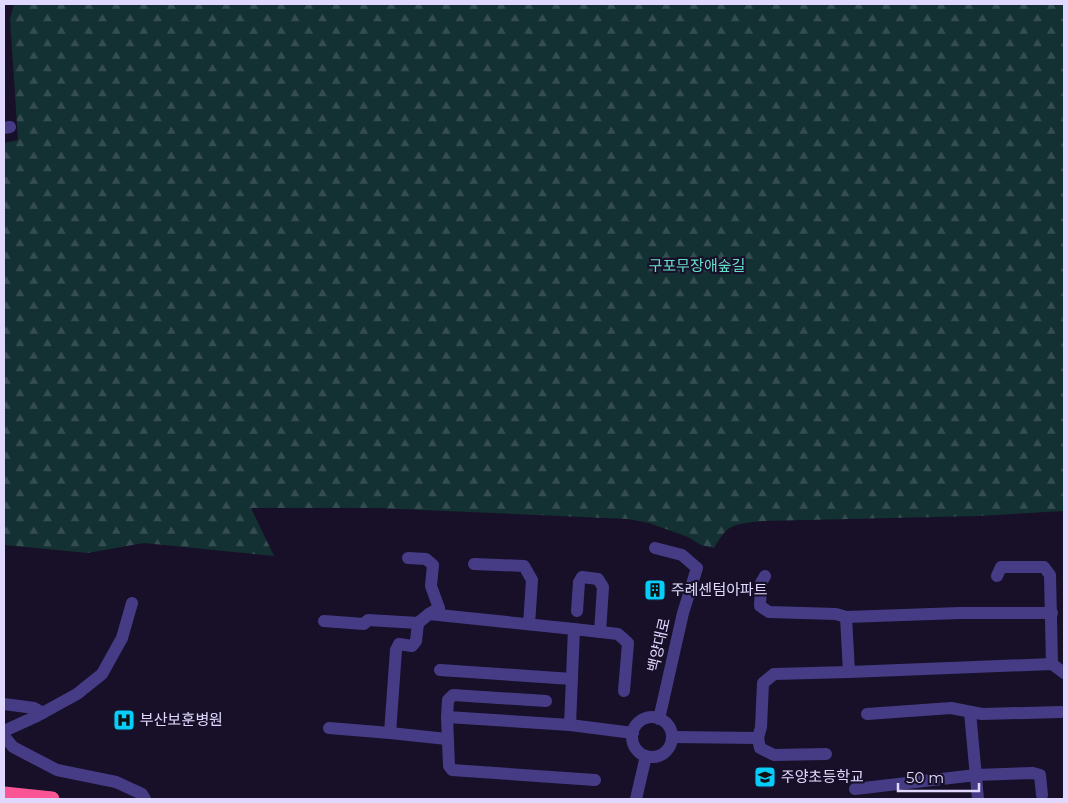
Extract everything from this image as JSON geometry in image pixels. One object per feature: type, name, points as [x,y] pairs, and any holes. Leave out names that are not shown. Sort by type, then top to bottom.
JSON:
[{"type":"highway","points":[[4,794],[52,799]]},
{"type":"street","name":"백양대로","points":[[654,548],[682,555],[697,568],[683,613],[659,719]]},
{"type":"street","points":[[390,733],[396,650],[399,644],[412,646],[416,641],[418,623],[428,614],[439,608],[431,586],[433,565],[426,559],[408,558]]},
{"type":"street","points":[[474,564],[524,566],[532,580],[529,624]]},
{"type":"street","points":[[996,576],[1001,567],[1044,567],[1050,575],[1052,664]]},
{"type":"street","points":[[764,576],[761,583],[760,606],[769,612],[836,614],[846,617],[960,613],[1052,613]]},
{"type":"street","points":[[577,611],[579,582],[582,577],[598,579],[603,587],[600,632]]},
{"type":"street","points":[[4,731],[43,713],[77,694],[102,674],[122,638],[132,603]]},
{"type":"street","points":[[428,614],[618,634],[628,643],[624,691]]},
{"type":"street","points":[[846,617],[849,672]]},
{"type":"street","points":[[324,621],[364,624],[368,620],[418,623]]},
{"type":"street","points":[[570,725],[574,629]]},
{"type":"street","points":[[826,754],[774,755],[760,748],[758,738],[761,728],[763,683],[774,674],[1052,664],[1064,673]]},
{"type":"street","points":[[440,670],[572,679]]},
{"type":"street","points":[[546,701],[453,695],[448,700],[449,766],[452,770],[595,780]]},
{"type":"street","points":[[4,704],[26,708]]},
{"type":"street","points":[[4,709],[34,708],[43,713]]},
{"type":"street","points":[[867,714],[951,708],[982,714],[1061,712]]},
{"type":"street","points":[[970,712],[978,799]]},
{"type":"street","points":[[653,717],[659,719],[668,726],[672,736],[671,743],[664,753],[652,757],[646,756],[634,744],[633,733],[635,726],[646,718],[653,717]]},
{"type":"street","points":[[447,718],[570,725],[633,733]]},
{"type":"street","points":[[329,728],[448,739]]},
{"type":"street","points":[[4,736],[13,747],[57,770],[116,782],[142,794],[145,799]]},
{"type":"street","points":[[672,736],[758,738]]},
{"type":"street","points":[[636,799],[646,756]]},
{"type":"street","points":[[855,789],[976,775],[1033,773],[1040,775],[1042,795]]},
{"type":"green space","name":"구포무장애숲길","points":[[14,4],[1064,4],[1064,511],[979,516],[763,521],[731,527],[722,535],[714,548],[701,545],[688,537],[649,523],[628,519],[377,508],[251,508],[274,556],[144,543],[88,553],[4,545],[4,143],[18,140],[10,19]]},
{"type":"place","name":"주례센텀아파트","points":[[655,590]]},
{"type":"place","name":"부산보훈병원","points":[[124,720]]},
{"type":"place","name":"주양초등학교","points":[[765,777]]}]
